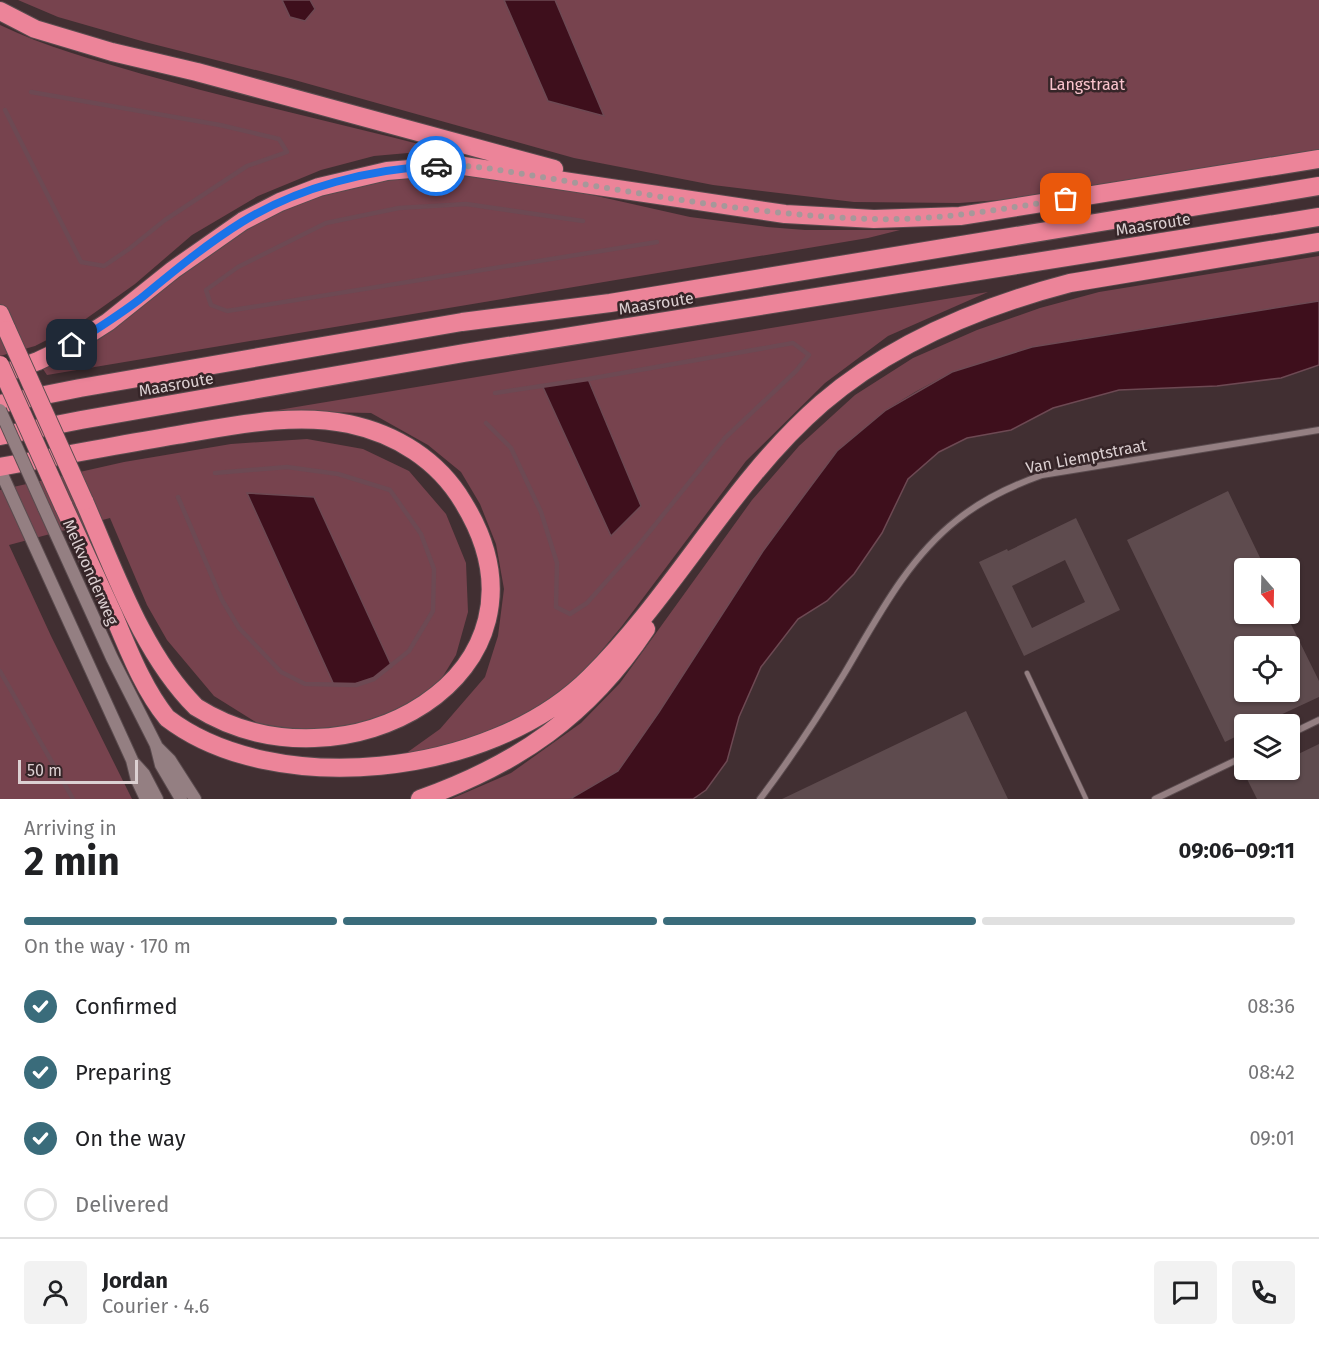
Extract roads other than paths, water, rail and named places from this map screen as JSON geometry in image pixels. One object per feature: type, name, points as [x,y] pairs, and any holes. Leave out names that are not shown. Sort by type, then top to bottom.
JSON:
[{"type":"highway","points":[[0,11],[35,29],[112,52],[197,72],[643,193]]},
{"type":"highway","points":[[0,375],[39,362],[72,345],[108,322],[173,270],[243,221],[280,202],[319,187],[387,171],[457,165],[785,214],[874,219],[960,216],[1319,159]]},
{"type":"highway","name":"Maasroute","points":[[0,404],[462,322],[610,303],[1319,186]]},
{"type":"highway","name":"Maasroute","points":[[0,436],[476,351],[1319,217]]},
{"type":"highway","points":[[395,781],[425,774],[481,753],[551,711],[591,676],[678,574],[744,484],[792,431],[843,386],[890,356],[919,340],[999,304],[1070,283],[1319,242]]},
{"type":"highway","points":[[4,322],[122,588],[156,655],[173,681],[196,707],[218,727],[269,754],[317,761],[355,757],[390,746]]},
{"type":"highway","points":[[0,365],[132,660],[166,718],[219,764]]},
{"type":"highway","points":[[0,469],[217,428],[295,420],[348,424],[384,434],[417,452],[448,480],[472,516],[484,548],[489,577],[489,612],[477,658],[467,677],[444,709],[431,720]]},
{"type":"highway","points":[[420,799],[474,778],[516,756],[583,706],[636,644],[678,574]]},
{"type":"main road","name":"Melkvonderweg","points":[[0,410],[112,658],[156,745],[161,765],[181,799]]},
{"type":"main road","points":[[0,469],[132,760],[137,780],[146,799]]},
{"type":"main road","name":"Melkvonderweg","points":[[156,745],[170,760],[195,799]]},
{"type":"main road","points":[[132,760],[144,774],[157,799]]},
{"type":"street","name":"Van Liemptstraat","points":[[760,799],[807,735],[889,599],[915,564],[956,520],[981,502],[1009,487],[1042,476],[1319,430]]},
{"type":"street","points":[[1300,729],[1319,720]]},
{"type":"street","points":[[1155,799],[1234,761]]},
{"type":"lane","points":[[1027,673],[1086,799]]},
{"type":"waterway","points":[[5,110],[81,262],[104,266],[165,220],[247,166],[287,152],[279,139],[220,125],[31,92]]},
{"type":"waterway","points":[[583,221],[466,204],[399,208],[326,223],[238,267],[206,290],[211,305],[227,311],[657,242]]},
{"type":"waterway","points":[[486,423],[511,448],[541,512],[557,563],[556,607],[570,614],[587,603],[638,546],[725,438],[796,371],[809,355],[793,343],[495,393]]},
{"type":"waterway","points":[[178,497],[222,600],[239,628],[281,672],[305,684],[356,685],[374,679],[409,651],[433,611],[434,569],[421,534],[390,490],[338,474],[287,467],[215,473]]},
{"type":"waterway","points":[[0,671],[73,799]]},
{"type":"park label","name":"Langstraat","points":[[1087,84]]}]
